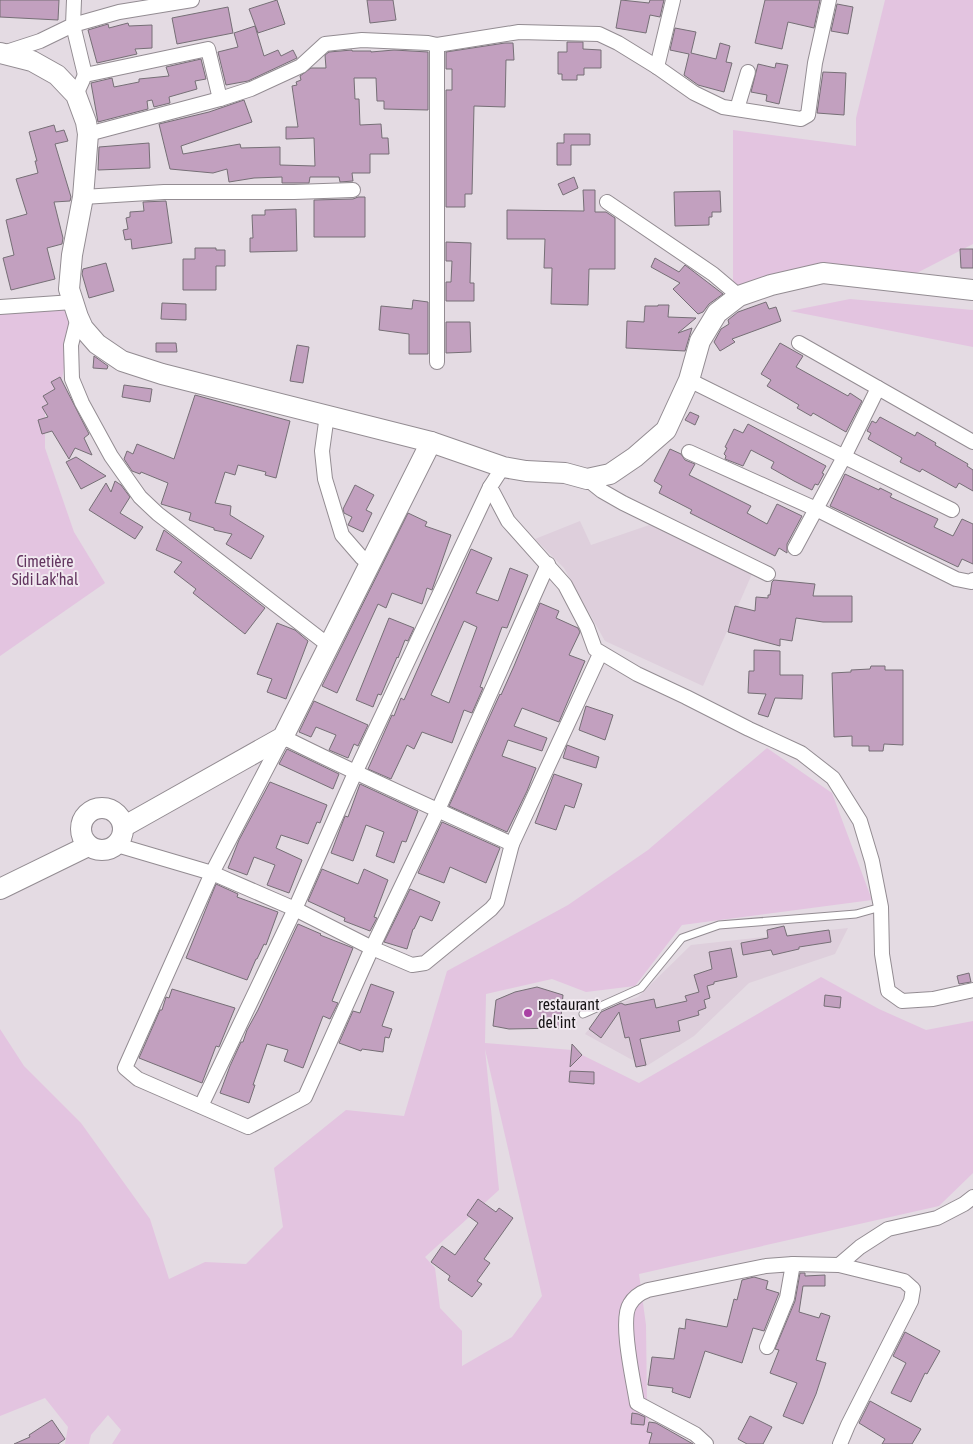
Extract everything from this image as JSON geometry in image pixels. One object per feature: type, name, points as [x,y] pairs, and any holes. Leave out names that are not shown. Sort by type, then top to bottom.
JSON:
[{"type":"main road","points":[[1,53],[32,61],[57,75],[76,96],[86,122],[88,134],[83,197],[72,255],[69,289],[83,328],[98,344],[122,361],[162,374],[425,440],[503,467],[526,471],[565,473],[587,479],[610,474],[635,457],[666,430],[689,380],[700,341],[717,313],[739,296],[771,284],[823,273],[973,290]]},
{"type":"main road","points":[[120,829],[111,810],[102,808],[92,810],[84,816],[80,825],[84,840],[97,850],[108,850],[120,829],[279,729],[362,558],[425,440]]},
{"type":"main road","points":[[120,829],[283,737],[425,440]]},
{"type":"main road","points":[[0,878],[84,840]]},
{"type":"main road","points":[[0,889],[84,840]]},
{"type":"street","points":[[74,0],[73,25],[85,75],[76,96]]},
{"type":"street","points":[[1,53],[40,41],[119,6],[192,0]]},
{"type":"street","points":[[657,67],[673,0]]},
{"type":"street","points":[[88,134],[220,99],[278,78],[301,66],[325,44],[362,40],[428,42],[437,45],[519,32],[599,34],[618,43],[657,67],[694,93],[723,107],[801,120],[808,115],[815,63],[829,0]]},
{"type":"street","points":[[437,45],[437,362]]},
{"type":"street","points":[[85,75],[208,49],[220,99]]},
{"type":"street","points":[[737,110],[748,72]]},
{"type":"street","points":[[83,197],[164,192],[353,190]]},
{"type":"street","points":[[607,202],[714,274],[739,296]]},
{"type":"street","points":[[0,307],[75,309],[71,345],[72,379],[82,403],[111,456],[140,496],[158,514],[323,641]]},
{"type":"street","points":[[799,343],[973,442]]},
{"type":"street","points":[[689,380],[952,510]]},
{"type":"street","points":[[795,548],[844,457],[878,388]]},
{"type":"street","points":[[327,416],[322,451],[325,479],[342,535],[362,558]]},
{"type":"street","points":[[689,452],[816,509],[956,580],[971,582],[973,580]]},
{"type":"street","points":[[201,1106],[295,909],[355,773],[490,487],[503,467]]},
{"type":"street","points":[[587,479],[602,491],[623,503],[768,574]]},
{"type":"street","points":[[490,487],[508,521],[566,585],[587,627],[594,649],[637,674],[801,753],[833,778],[860,821],[872,861],[881,906],[882,954],[888,991],[902,1001],[933,999],[973,990]]},
{"type":"street","points":[[512,844],[438,810],[355,773],[283,737],[212,873],[125,1068],[138,1079],[248,1127],[305,1097],[372,948],[438,810],[548,564]]},
{"type":"street","points":[[120,829],[212,873],[295,909],[372,948],[412,965],[424,963],[491,909],[497,902],[512,844],[600,654]]},
{"type":"street","points":[[839,1265],[860,1247],[888,1229],[937,1218],[964,1204],[973,1197]]},
{"type":"street","points":[[767,1347],[787,1298],[793,1264]]},
{"type":"street","points":[[706,1444],[695,1434],[637,1403],[625,1327],[629,1305],[640,1293],[648,1290],[766,1266],[793,1264],[839,1265],[904,1281],[912,1289],[911,1301],[840,1444]]},
{"type":"lane","points":[[583,1014],[640,988],[682,938],[719,925],[856,914],[881,906]]},
{"type":"shaded area","points":[[580,521],[591,545],[658,522],[755,567],[703,686],[605,641],[564,568],[535,539]]},
{"type":"shaded area","points":[[848,928],[835,954],[749,983],[694,1036],[645,1067],[585,1034],[605,1009],[638,997],[691,945]]},
{"type":"green space","points":[[885,0],[973,0],[973,244],[911,276],[818,268],[733,286],[733,130],[856,146],[856,118]]},
{"type":"green space","points":[[850,299],[973,310],[973,347],[790,311]]},
{"type":"green space","name":"Cimetière Sidi Lak'hal","points":[[65,310],[71,329],[62,379],[45,410],[45,448],[74,532],[105,583],[0,656],[0,312]]},
{"type":"green space","points":[[767,748],[832,793],[872,900],[682,925],[635,986],[586,992],[552,979],[486,994],[485,1043],[572,1050],[639,1083],[821,977],[879,1009],[926,1030],[973,1021],[973,1173],[939,1206],[639,1274],[646,1325],[647,1405],[651,1444],[112,1444],[121,1430],[108,1415],[91,1435],[89,1444],[65,1444],[68,1427],[45,1398],[0,1416],[0,1029],[24,1066],[81,1123],[150,1219],[169,1279],[205,1262],[246,1264],[283,1227],[274,1168],[346,1110],[404,1116],[447,971],[568,905],[648,850]],"holes":[[[485,1049],[542,1296],[512,1337],[462,1366],[462,1331],[440,1308],[435,1268],[425,1257],[499,1190]]]},
{"type":"building","points":[[0,0],[59,0],[58,20],[0,17]]},
{"type":"building","points":[[277,0],[285,24],[258,33],[249,9]]},
{"type":"building","points":[[367,0],[393,0],[396,20],[370,23]]},
{"type":"building","points":[[621,0],[649,3],[650,0],[664,0],[660,17],[650,15],[646,33],[616,28]]},
{"type":"building","points":[[765,0],[820,0],[814,28],[788,22],[782,49],[755,43]]},
{"type":"building","points":[[837,4],[853,7],[848,34],[831,31]]},
{"type":"building","points":[[228,7],[233,33],[177,44],[172,18]]},
{"type":"building","points":[[128,23],[129,26],[152,25],[152,48],[135,49],[137,54],[97,63],[88,30],[108,24],[109,28]]},
{"type":"building","points":[[255,26],[264,56],[278,50],[281,56],[293,50],[297,58],[248,81],[226,85],[218,52],[238,47],[234,33]]},
{"type":"building","points":[[675,28],[696,32],[691,53],[716,59],[720,43],[730,46],[726,62],[732,63],[724,92],[698,85],[684,75],[689,54],[670,50]]},
{"type":"building","points":[[567,42],[583,42],[583,49],[601,50],[601,68],[584,68],[584,75],[577,75],[577,80],[562,80],[562,74],[558,74],[558,52],[567,52]]},
{"type":"building","points":[[513,43],[514,60],[506,60],[505,107],[474,106],[472,194],[465,194],[465,207],[446,207],[446,90],[452,90],[452,69],[446,69],[446,52]]},
{"type":"building","points":[[352,50],[428,52],[428,110],[384,109],[384,101],[377,101],[376,78],[354,78],[355,99],[359,99],[360,125],[381,124],[382,138],[388,138],[389,154],[370,154],[370,173],[352,173],[353,181],[340,182],[339,177],[310,177],[309,183],[282,183],[282,177],[254,178],[229,182],[227,169],[213,173],[170,169],[159,124],[209,112],[244,100],[252,122],[181,146],[183,154],[240,144],[241,148],[280,147],[280,165],[315,166],[314,138],[286,139],[286,127],[298,127],[292,86],[297,85],[296,82],[301,80],[300,76],[311,68],[326,68],[325,55],[329,52]]},
{"type":"building","points":[[201,59],[206,79],[195,81],[197,89],[169,97],[170,103],[154,107],[152,100],[147,101],[148,109],[98,122],[91,83],[112,78],[114,87],[139,82],[139,79],[169,76],[166,67]]},
{"type":"building","points":[[776,63],[788,65],[779,104],[766,101],[767,95],[751,92],[758,64],[775,68]]},
{"type":"building","points":[[823,72],[846,73],[844,115],[817,113]]},
{"type":"building","points":[[54,125],[56,132],[64,130],[68,141],[55,144],[71,197],[70,201],[54,202],[63,238],[62,244],[47,248],[55,279],[11,290],[3,258],[14,255],[6,220],[27,214],[16,179],[38,173],[35,161],[37,161],[29,132]]},
{"type":"building","points":[[564,134],[590,134],[590,145],[571,145],[571,165],[557,165],[557,143],[564,143]]},
{"type":"building","points":[[149,143],[150,168],[98,170],[99,147]]},
{"type":"building","points":[[574,177],[578,188],[563,195],[558,184]]},
{"type":"building","points":[[583,190],[595,190],[595,212],[606,212],[615,218],[615,269],[589,269],[588,305],[551,304],[552,268],[544,268],[545,239],[507,239],[507,210],[584,211]]},
{"type":"building","points":[[720,191],[721,212],[712,212],[712,217],[709,217],[709,225],[675,226],[674,192]]},
{"type":"building","points":[[365,197],[365,237],[314,237],[314,200],[353,199]]},
{"type":"building","points":[[166,201],[172,243],[132,249],[131,239],[125,240],[123,230],[128,229],[126,218],[130,217],[130,212],[144,211],[143,202]]},
{"type":"building","points":[[296,209],[297,251],[250,252],[250,238],[253,238],[252,215],[265,215],[265,210]]},
{"type":"building","points":[[446,242],[471,243],[470,283],[474,283],[474,301],[446,301],[446,282],[451,282],[452,261],[446,261]]},
{"type":"building","points":[[195,248],[225,250],[225,266],[216,266],[216,290],[183,290],[183,259],[195,259]]},
{"type":"building","points":[[960,249],[973,249],[973,268],[961,268]]},
{"type":"building","points":[[655,258],[679,272],[685,265],[723,294],[709,304],[703,312],[698,314],[673,289],[680,283],[651,267]]},
{"type":"building","points":[[106,263],[114,291],[89,298],[82,274],[83,269]]},
{"type":"building","points":[[413,300],[428,302],[428,354],[409,354],[409,334],[379,330],[381,306],[412,309]]},
{"type":"building","points":[[766,302],[769,309],[776,307],[781,321],[732,339],[735,342],[720,351],[714,342],[721,329],[729,324],[728,320],[738,312]]},
{"type":"building","points":[[162,303],[186,304],[186,320],[161,319]]},
{"type":"building","points":[[669,305],[668,317],[696,318],[678,333],[692,328],[685,351],[626,348],[627,321],[644,322],[645,306]]},
{"type":"building","points":[[446,322],[470,322],[471,352],[446,353]]},
{"type":"building","points":[[156,343],[176,343],[177,352],[156,352]]},
{"type":"building","points":[[780,343],[803,356],[796,367],[848,396],[850,393],[862,401],[846,432],[813,413],[811,416],[797,408],[799,405],[767,386],[771,380],[761,374]]},
{"type":"building","points":[[297,345],[309,347],[303,383],[290,381]]},
{"type":"building","points":[[94,356],[108,366],[107,369],[93,368]]},
{"type":"building","points":[[60,377],[89,434],[84,438],[92,455],[75,448],[69,459],[52,431],[42,434],[38,420],[48,417],[42,407],[48,404],[43,396],[55,389],[51,382]]},
{"type":"building","points":[[124,385],[152,389],[150,402],[122,397]]},
{"type":"building","points":[[195,395],[290,421],[276,478],[265,475],[266,472],[238,465],[235,475],[225,472],[215,503],[231,506],[230,515],[264,536],[251,559],[226,544],[232,534],[214,530],[214,528],[189,520],[191,513],[161,504],[168,483],[141,472],[140,474],[132,471],[124,459],[127,451],[133,454],[137,444],[174,459]]},
{"type":"building","points":[[690,412],[699,416],[695,425],[685,420]]},
{"type":"building","points":[[880,417],[915,436],[917,432],[968,464],[967,466],[973,470],[973,491],[959,483],[956,488],[922,469],[920,472],[900,462],[902,458],[868,439],[871,433],[867,431],[872,421],[876,423]]},
{"type":"building","points":[[748,424],[826,466],[818,485],[815,484],[812,490],[794,481],[771,468],[774,462],[751,450],[743,466],[725,459],[726,456],[724,454],[727,448],[725,447],[734,429],[743,433]]},
{"type":"building","points":[[670,449],[681,454],[685,460],[695,464],[689,475],[751,506],[747,513],[767,524],[777,504],[802,516],[787,544],[787,553],[779,548],[775,556],[690,513],[692,510],[659,493],[662,486],[654,481]]},
{"type":"building","points":[[76,457],[106,476],[81,489],[66,462]]},
{"type":"building","points":[[845,474],[879,490],[880,488],[892,494],[890,497],[938,519],[934,527],[953,536],[962,519],[973,524],[973,564],[962,559],[958,567],[830,506]]},
{"type":"building","points":[[115,481],[121,485],[130,497],[120,513],[143,527],[135,539],[89,510],[106,483],[111,492]]},
{"type":"building","points":[[355,485],[374,495],[366,510],[372,513],[363,532],[348,525],[352,517],[344,513],[343,509]]},
{"type":"building","points":[[408,513],[427,522],[425,526],[451,535],[432,590],[427,588],[422,604],[392,593],[386,608],[378,604],[337,693],[322,686]]},
{"type":"building","points":[[164,530],[265,608],[245,634],[193,593],[196,589],[174,572],[182,562],[156,550]]},
{"type":"building","points":[[471,549],[492,558],[476,593],[498,601],[510,568],[528,575],[507,628],[502,627],[480,687],[483,688],[472,713],[464,710],[452,743],[422,732],[414,749],[407,745],[391,779],[368,769],[392,715],[394,716],[401,698],[404,700]],"holes":[[[464,621],[477,627],[449,703],[431,695]]]},
{"type":"building","points":[[774,580],[815,584],[813,596],[852,596],[852,622],[823,622],[796,618],[792,641],[780,639],[780,646],[728,632],[735,606],[755,611],[756,597],[768,598]]},
{"type":"building","points":[[540,603],[559,611],[556,618],[578,628],[580,632],[569,655],[585,661],[559,722],[522,708],[514,726],[547,738],[542,751],[508,740],[502,756],[536,768],[507,832],[449,806],[514,666]]},
{"type":"building","points":[[389,618],[414,628],[408,641],[405,640],[381,695],[378,694],[373,707],[356,700]]},
{"type":"building","points":[[277,623],[295,630],[308,641],[286,699],[267,692],[272,679],[257,674]]},
{"type":"building","points":[[754,650],[780,651],[780,675],[803,675],[802,699],[775,698],[768,717],[758,714],[766,694],[748,693],[749,671],[754,671]]},
{"type":"building","points":[[871,666],[885,666],[885,670],[903,670],[903,745],[884,744],[883,751],[869,751],[869,746],[852,746],[852,736],[834,737],[832,673],[870,669]]},
{"type":"building","points":[[314,701],[368,725],[358,746],[354,744],[348,758],[329,750],[336,735],[316,727],[311,737],[299,732]]},
{"type":"building","points":[[586,706],[613,715],[605,740],[579,730]]},
{"type":"building","points":[[567,745],[599,757],[596,768],[563,758]]},
{"type":"building","points":[[287,749],[339,774],[333,789],[279,764]]},
{"type":"building","points":[[554,774],[582,784],[574,808],[565,805],[556,830],[535,823]]},
{"type":"building","points":[[270,782],[327,805],[320,823],[317,822],[308,844],[281,835],[276,848],[302,860],[289,893],[267,885],[275,865],[254,857],[247,875],[228,868],[239,840]]},
{"type":"building","points":[[360,784],[418,811],[406,842],[402,841],[394,863],[376,856],[384,832],[366,825],[353,861],[331,853],[345,816],[348,817]]},
{"type":"building","points":[[442,822],[500,848],[486,883],[450,867],[444,883],[418,873]]},
{"type":"building","points":[[322,869],[358,884],[364,869],[388,880],[374,917],[377,918],[370,931],[344,921],[345,918],[308,901]]},
{"type":"building","points":[[216,884],[238,894],[237,897],[278,912],[266,945],[264,944],[247,980],[186,958]]},
{"type":"building","points":[[410,889],[440,902],[432,921],[420,916],[413,929],[407,949],[384,942]]},
{"type":"building","points":[[298,924],[353,948],[332,1001],[338,1003],[330,1019],[323,1016],[303,1068],[284,1061],[288,1050],[267,1044],[249,1103],[220,1093],[241,1042],[243,1042]]},
{"type":"building","points":[[784,926],[787,936],[829,930],[831,942],[799,947],[799,949],[773,955],[771,950],[743,955],[741,943],[768,938],[767,930]]},
{"type":"building","points":[[731,948],[737,977],[714,982],[714,984],[707,986],[710,998],[704,1000],[706,1008],[698,1011],[699,1015],[678,1021],[680,1031],[640,1039],[646,1065],[636,1067],[629,1037],[625,1038],[619,1012],[601,1038],[589,1029],[601,1012],[621,1003],[625,1005],[654,999],[656,1008],[687,1001],[685,996],[699,992],[694,975],[712,969],[709,952]]},
{"type":"building","points":[[969,973],[971,982],[959,984],[957,976]]},
{"type":"building","points":[[371,984],[394,992],[382,1026],[392,1029],[389,1038],[385,1037],[383,1052],[362,1049],[361,1051],[339,1043],[353,1011],[360,1013]]},
{"type":"building","name":"restaurant del'int","points":[[537,987],[563,995],[560,1028],[509,1029],[493,1026],[496,1000],[515,992]]},
{"type":"building","points":[[172,989],[235,1008],[219,1047],[216,1046],[202,1083],[139,1058],[160,1010],[162,1010],[166,997],[169,998]]},
{"type":"building","points":[[825,995],[841,997],[840,1008],[824,1006]]},
{"type":"building","points":[[572,1044],[582,1055],[570,1067]]},
{"type":"building","points":[[570,1071],[594,1072],[594,1084],[569,1082]]},
{"type":"building","points":[[478,1199],[496,1212],[499,1208],[513,1218],[484,1259],[490,1263],[477,1281],[482,1284],[472,1297],[448,1280],[450,1276],[431,1262],[442,1246],[455,1255],[478,1223],[467,1215]]},
{"type":"building","points":[[800,1273],[805,1273],[805,1276],[825,1275],[825,1286],[803,1286],[799,1312],[819,1318],[821,1313],[830,1316],[816,1360],[826,1363],[816,1394],[803,1424],[783,1416],[797,1383],[770,1373],[779,1350],[775,1349],[795,1301]]},
{"type":"building","points":[[754,1277],[768,1281],[766,1289],[779,1293],[764,1331],[753,1328],[742,1363],[705,1351],[690,1398],[672,1392],[673,1388],[648,1385],[652,1357],[674,1359],[679,1328],[685,1329],[686,1319],[727,1327],[734,1299],[737,1300],[742,1280]]},
{"type":"building","points":[[905,1332],[940,1351],[927,1374],[925,1373],[911,1402],[891,1393],[906,1363],[893,1356]]},
{"type":"building","points":[[870,1401],[921,1429],[912,1444],[882,1444],[885,1439],[859,1423]]},
{"type":"building","points":[[632,1413],[645,1417],[644,1425],[631,1424]]},
{"type":"building","points":[[750,1416],[772,1427],[763,1444],[747,1444],[738,1439]]},
{"type":"building","points":[[52,1420],[65,1439],[58,1444],[14,1444],[30,1437],[29,1435]]},
{"type":"building","points":[[649,1422],[656,1423],[693,1444],[649,1444],[652,1433],[647,1432]]},
{"type":"place","name":"restaurant del'int","points":[[528,1013]]}]
